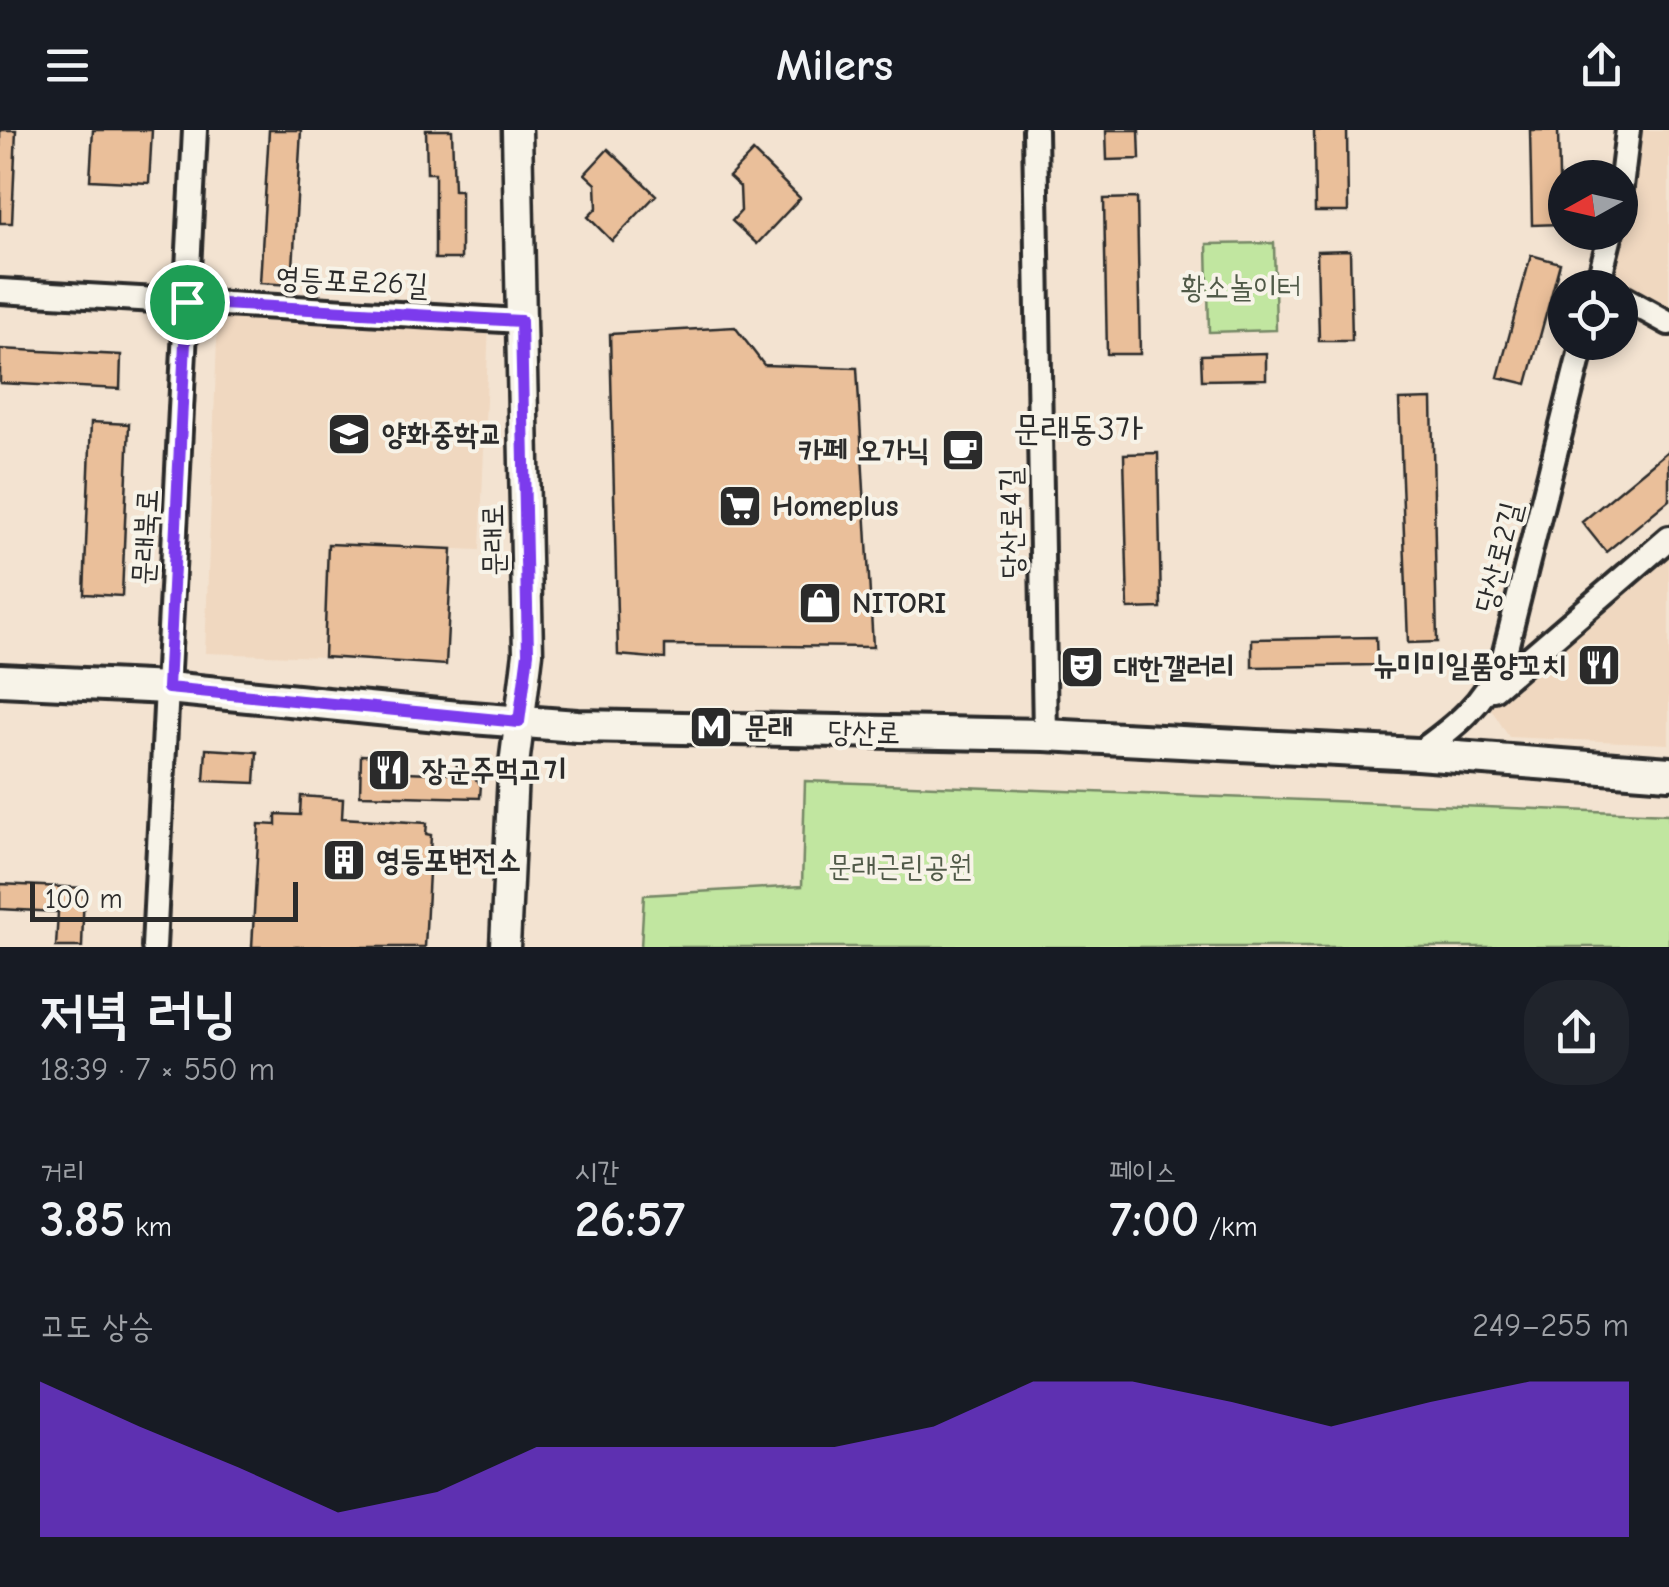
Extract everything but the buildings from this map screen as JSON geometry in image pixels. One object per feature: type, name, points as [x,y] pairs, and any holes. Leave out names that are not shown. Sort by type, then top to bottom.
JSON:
[{"type":"main road","name":"당산로","points":[[0,680],[168,688],[519,722],[727,730],[1045,734],[1417,754],[1669,773]]},
{"type":"street","name":"문래북로","points":[[154,947],[195,130]]},
{"type":"street","name":"문래로","points":[[505,947],[519,722],[528,653],[517,130]]},
{"type":"street","name":"당산로4길","points":[[1034,130],[1045,734]]},
{"type":"street","points":[[1624,160],[1628,130]]},
{"type":"street","name":"영등포로26길","points":[[0,291],[521,321]]},
{"type":"street","points":[[1638,306],[1669,322]]},
{"type":"street","name":"당산로2길","points":[[1417,754],[1454,728],[1484,698],[1503,660],[1578,360]]},
{"type":"street","points":[[1484,698],[1669,538]]},
{"type":"shaded area","points":[[1628,130],[1669,130],[1669,323],[1638,301],[1638,270],[1609,270],[1615,250],[1638,250],[1638,160],[1624,160]]},
{"type":"shaded area","name":"양화중학교","points":[[218,313],[489,323],[480,550],[328,544],[324,657],[205,653]]},
{"type":"shaded area","points":[[1669,540],[1669,744],[1509,737],[1484,698]]},
{"type":"green space","name":"황소놀이터","points":[[1274,243],[1276,330],[1209,332],[1207,244]]},
{"type":"green space","name":"문래근린공원","points":[[805,781],[1669,814],[1669,947],[641,947],[644,895],[802,886]]},
{"type":"place","name":"양화중학교","points":[[349,434]]},
{"type":"place","name":"카페 오가닉","points":[[963,450]]},
{"type":"place","name":"Homeplus","points":[[740,506]]},
{"type":"place","name":"NITORI","points":[[820,603]]},
{"type":"place","name":"뉴미미일품양꼬치","points":[[1599,665]]},
{"type":"place","name":"대한갤러리","points":[[1082,667]]},
{"type":"place","name":"문래","points":[[711,727]]},
{"type":"place","name":"장군주먹고기","points":[[389,770]]},
{"type":"place","name":"영등포변전소","points":[[344,860]]},
{"type":"district","name":"문래동3가","points":[[1078,428]]},
{"type":"route","points":[[187,302],[521,321],[528,653],[519,722],[168,688],[187,302]]}]
